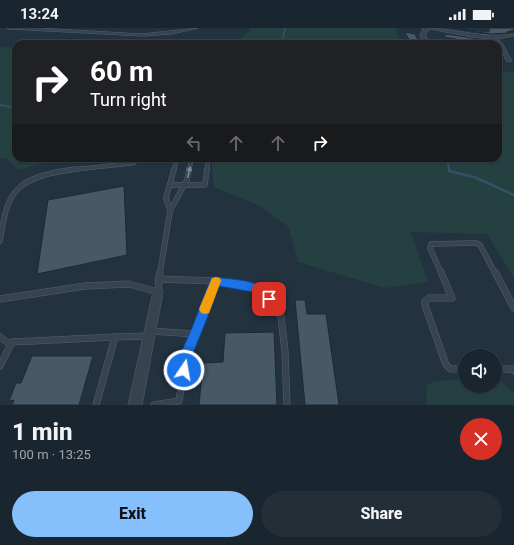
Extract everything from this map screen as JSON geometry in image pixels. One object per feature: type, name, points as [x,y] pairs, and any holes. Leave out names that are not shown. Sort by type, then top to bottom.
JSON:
[{"type":"street","points":[[9,28],[142,35],[172,33],[196,28]]},
{"type":"street","points":[[427,40],[422,37],[426,29],[430,28],[474,37],[493,38],[514,35]]},
{"type":"street","points":[[502,48],[509,61]]},
{"type":"street","points":[[135,405],[158,292]]},
{"type":"lane","points":[[170,211],[166,198],[176,162]]},
{"type":"lane","points":[[0,298],[86,286],[129,284],[158,292],[158,279],[170,211],[184,185],[191,162]]},
{"type":"lane","points":[[170,185],[205,185],[208,162]]},
{"type":"lane","points":[[0,240],[6,212],[16,191],[32,179],[50,174],[134,163]]},
{"type":"lane","points":[[458,369],[450,369],[446,365],[425,306],[425,301],[429,298],[452,298],[430,248],[431,244],[476,243],[480,245],[514,308]]},
{"type":"lane","points":[[158,279],[215,281],[255,288],[269,299],[281,316],[285,351],[287,405]]},
{"type":"lane","points":[[154,405],[179,401],[186,355],[196,334],[215,281]]},
{"type":"lane","points":[[0,366],[12,342],[115,338],[150,333],[196,334]]},
{"type":"lane","points":[[0,337],[10,344]]},
{"type":"lane","points":[[96,405],[115,338]]},
{"type":"lane","points":[[502,369],[514,369]]},
{"type":"green space","points":[[251,28],[399,28],[395,31],[400,40],[236,40],[242,38]]},
{"type":"green space","points":[[0,46],[12,48],[12,162],[47,162],[18,170],[6,158],[0,158]]},
{"type":"green space","points":[[502,71],[514,72],[514,278],[487,234],[411,232],[428,282],[385,288],[298,262],[289,227],[258,205],[214,187],[211,162],[502,162]]},
{"type":"green space","points":[[458,380],[458,393],[502,393],[502,382],[514,393],[514,405],[427,405],[426,386],[435,381]]},
{"type":"building","points":[[452,28],[489,32],[489,28],[514,28],[514,30],[507,32],[510,33],[491,34]]},
{"type":"building","points":[[405,32],[415,34],[418,40],[409,40]]},
{"type":"building","points":[[447,34],[481,40],[462,40],[444,37]]},
{"type":"building","points":[[124,186],[127,255],[37,274],[48,200]]},
{"type":"building","points":[[295,300],[305,300],[307,314],[326,314],[339,405],[305,405]]},
{"type":"building","points":[[274,332],[277,405],[199,405],[203,363],[223,362],[225,333]]},
{"type":"building","points":[[32,356],[93,356],[79,405],[12,405],[14,400],[9,401],[16,383],[21,383]]},
{"type":"waterway","points":[[282,40],[285,28]]},
{"type":"waterway","points":[[0,105],[12,107]]},
{"type":"waterway","points":[[448,162],[449,170]]},
{"type":"waterway","points":[[449,170],[474,177],[514,195]]},
{"type":"slow traffic","points":[[205,309],[216,281]]},
{"type":"route","points":[[184,370],[186,355],[198,330],[215,281],[255,288],[269,299]]}]
